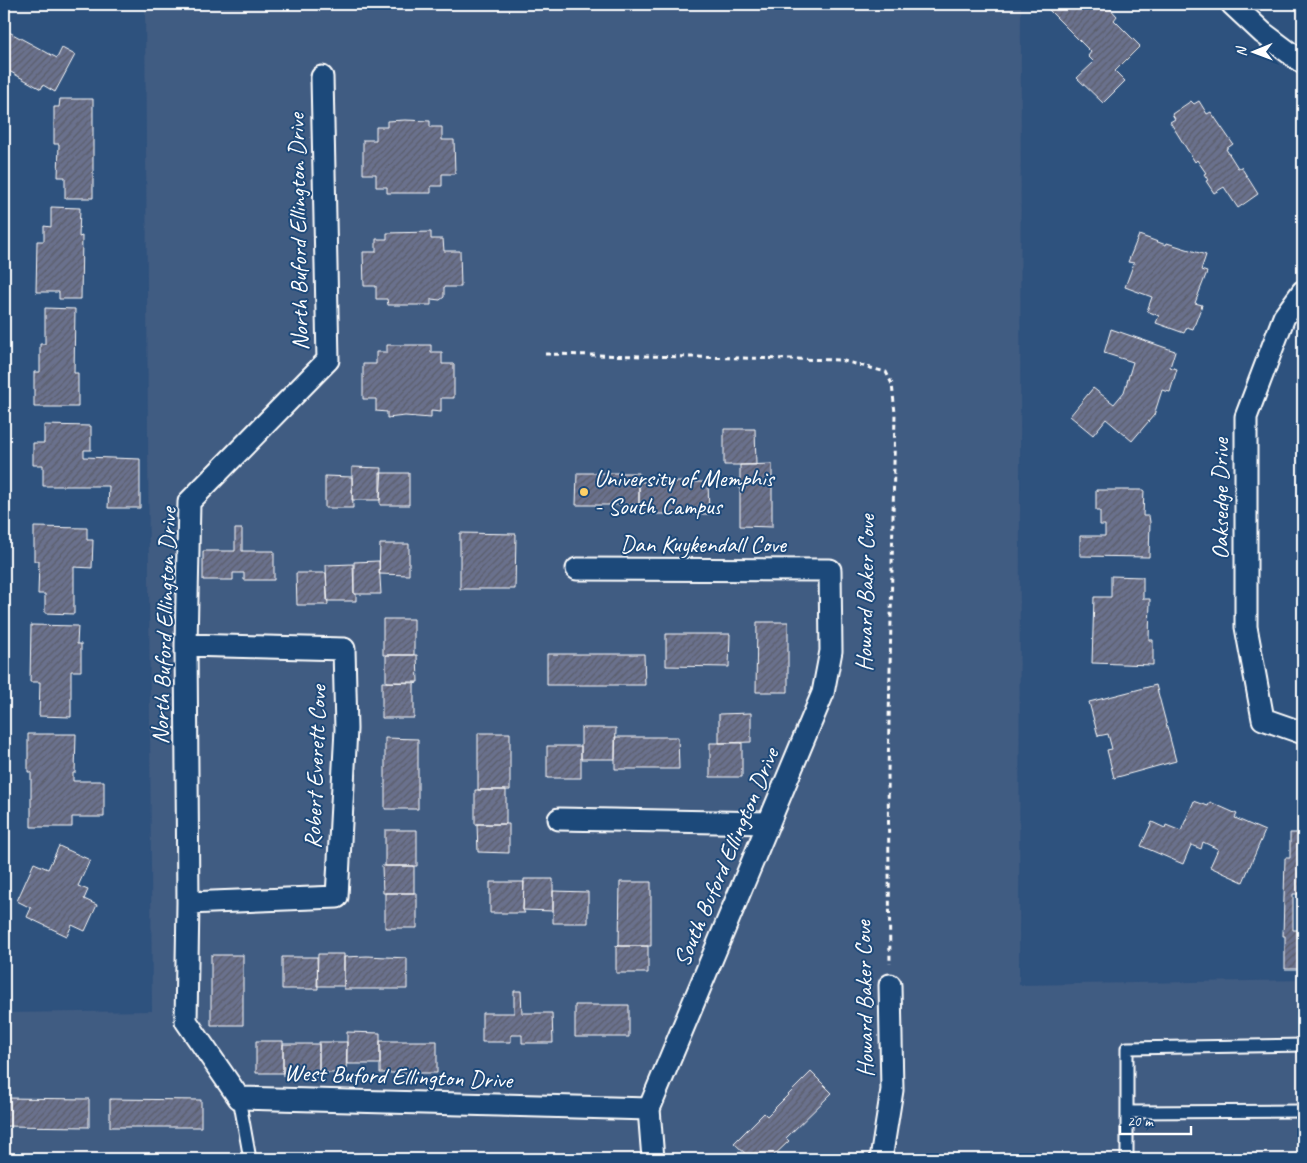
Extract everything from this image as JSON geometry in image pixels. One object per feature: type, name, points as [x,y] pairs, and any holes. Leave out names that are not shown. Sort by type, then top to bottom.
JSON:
[{"type":"street","points":[[1232,4],[1263,33],[1303,63]]},
{"type":"street","name":"North Buford Ellington Drive","points":[[239,1098],[186,1021],[188,903],[186,645],[189,502],[328,360],[322,77]]},
{"type":"street","name":"Oaksedge Drive","points":[[1303,291],[1284,317],[1246,417],[1246,627],[1263,719],[1303,733]]},
{"type":"street","name":"Dan Kuykendall Cove","points":[[577,569],[830,570]]},
{"type":"street","name":"South Buford Ellington Drive","points":[[653,1159],[649,1109],[823,693],[831,651],[830,570]]},
{"type":"street","name":"Robert Everett Cove","points":[[186,645],[344,649],[346,729],[336,897],[188,903]]},
{"type":"street","points":[[559,819],[769,823]]},
{"type":"street","name":"Howard Baker Cove","points":[[881,1159],[892,1090],[890,985]]},
{"type":"street","name":"West Buford Ellington Drive","points":[[239,1098],[649,1109]]},
{"type":"lane","points":[[1127,1159],[1127,1048],[1303,1045]]},
{"type":"lane","points":[[239,1098],[250,1159]]},
{"type":"lane","points":[[1127,1112],[1303,1111]]},
{"type":"path","name":"Howard Baker Cove","points":[[545,354],[840,360],[886,372],[892,384],[895,413],[888,773],[890,985]]},
{"type":"shaded area","name":"University of Memphis - South Campus","points":[[145,4],[1021,4],[1019,985],[1303,980],[1303,1159],[4,1159],[4,1013],[152,1011]]},
{"type":"building","points":[[1052,4],[1106,4],[1117,16],[1114,20],[1140,46],[1115,71],[1125,81],[1103,103],[1077,78],[1094,62],[1088,56],[1091,52],[1047,8]]},
{"type":"building","points":[[9,32],[57,58],[62,48],[75,55],[55,92],[43,85],[41,89],[9,71],[4,79],[4,42]]},
{"type":"building","points":[[60,99],[93,99],[93,198],[65,198],[65,177],[58,177],[59,144],[54,144],[54,107],[59,107]]},
{"type":"building","points":[[1191,101],[1194,104],[1199,101],[1207,114],[1211,112],[1233,144],[1226,149],[1238,168],[1241,167],[1258,194],[1238,208],[1224,187],[1214,193],[1206,181],[1208,180],[1204,174],[1206,173],[1197,160],[1195,162],[1170,122],[1175,119],[1172,114]]},
{"type":"building","points":[[387,121],[430,121],[430,127],[442,127],[442,140],[454,140],[455,174],[442,174],[442,186],[431,186],[431,193],[387,193],[387,187],[376,187],[376,174],[363,174],[363,140],[376,140],[376,127],[387,127]]},
{"type":"building","points":[[51,207],[80,208],[79,237],[82,236],[81,299],[59,299],[59,292],[36,292],[37,241],[44,241],[44,226],[51,227]]},
{"type":"building","points":[[431,232],[431,239],[443,239],[444,251],[460,251],[461,287],[444,287],[444,297],[440,300],[431,299],[431,305],[388,305],[387,299],[376,299],[376,286],[364,286],[363,252],[376,252],[376,239],[387,239],[387,233]]},
{"type":"building","points":[[1139,235],[1166,245],[1167,243],[1206,255],[1201,270],[1207,272],[1195,303],[1202,305],[1193,329],[1187,327],[1184,333],[1156,323],[1159,316],[1147,311],[1152,297],[1125,287],[1134,263],[1128,262]]},
{"type":"building","points":[[45,308],[75,309],[74,373],[78,373],[78,407],[34,407],[34,372],[40,372],[40,344],[45,344]]},
{"type":"building","points":[[1111,329],[1175,351],[1170,367],[1177,369],[1170,392],[1162,390],[1154,415],[1132,441],[1106,419],[1093,435],[1070,416],[1093,388],[1114,404],[1124,392],[1133,362],[1104,353]]},
{"type":"building","points":[[387,345],[431,345],[431,352],[442,352],[442,364],[454,364],[454,398],[441,398],[441,412],[431,411],[431,418],[405,416],[387,418],[387,412],[376,411],[376,399],[363,399],[363,364],[376,364],[376,352],[387,352]]},
{"type":"building","points":[[44,425],[91,426],[91,450],[84,450],[84,457],[140,459],[140,508],[108,508],[109,486],[43,486],[43,465],[33,465],[33,443],[44,443]]},
{"type":"building","points":[[724,429],[755,429],[756,465],[724,465]]},
{"type":"building","points":[[772,464],[772,527],[740,526],[740,465]]},
{"type":"building","points":[[352,467],[382,468],[380,500],[352,500]]},
{"type":"building","points":[[380,473],[409,473],[409,505],[380,505]]},
{"type":"building","points":[[577,473],[639,473],[639,505],[576,505]]},
{"type":"building","points":[[325,476],[352,477],[353,508],[325,508]]},
{"type":"building","points":[[639,482],[708,482],[709,514],[639,514]]},
{"type":"building","points":[[1096,490],[1144,490],[1143,516],[1149,516],[1150,522],[1149,557],[1080,556],[1080,536],[1105,536],[1105,525],[1100,525],[1100,511],[1096,511]]},
{"type":"building","points":[[34,527],[87,528],[87,540],[93,540],[92,568],[74,567],[74,614],[45,613],[45,594],[38,594],[39,561],[34,561]]},
{"type":"building","points":[[235,529],[242,529],[242,551],[274,551],[274,580],[244,580],[244,573],[233,573],[233,580],[203,580],[203,551],[235,551]]},
{"type":"building","points":[[460,533],[516,534],[515,589],[460,589]]},
{"type":"building","points":[[380,544],[409,544],[409,575],[379,574]]},
{"type":"building","points":[[379,561],[381,594],[354,594],[354,562]]},
{"type":"building","points":[[353,564],[356,601],[327,601],[326,565]]},
{"type":"building","points":[[296,573],[326,573],[328,605],[297,605]]},
{"type":"building","points":[[1111,576],[1143,577],[1143,599],[1150,599],[1149,640],[1153,640],[1153,665],[1092,663],[1094,597],[1111,597]]},
{"type":"building","points":[[383,619],[414,619],[414,655],[383,655]]},
{"type":"building","points":[[757,622],[788,622],[788,692],[756,692]]},
{"type":"building","points":[[31,625],[78,626],[77,644],[81,644],[81,671],[71,671],[71,717],[39,716],[40,682],[30,682]]},
{"type":"building","points":[[666,634],[730,634],[729,667],[666,666]]},
{"type":"building","points":[[547,654],[644,654],[645,685],[547,685]]},
{"type":"building","points":[[386,655],[417,655],[418,682],[386,682]]},
{"type":"building","points":[[382,682],[417,683],[414,684],[414,718],[382,718]]},
{"type":"building","points":[[1156,685],[1176,761],[1114,778],[1107,750],[1112,749],[1108,734],[1098,736],[1089,702]]},
{"type":"building","points":[[751,713],[751,742],[719,743],[719,714]]},
{"type":"building","points":[[581,728],[616,728],[615,759],[581,759]]},
{"type":"building","points":[[478,733],[510,733],[510,790],[478,790]]},
{"type":"building","points":[[28,734],[76,734],[73,781],[104,781],[104,817],[72,817],[72,827],[31,827],[31,772],[28,772]]},
{"type":"building","points":[[615,737],[678,737],[679,769],[615,769]]},
{"type":"building","points":[[385,738],[418,739],[418,809],[385,809]]},
{"type":"building","points":[[710,743],[742,743],[742,777],[710,777]]},
{"type":"building","points":[[547,746],[581,746],[581,778],[547,778]]},
{"type":"building","points":[[475,790],[506,790],[506,824],[475,824]]},
{"type":"building","points":[[1194,801],[1208,806],[1210,802],[1237,814],[1235,818],[1265,831],[1243,882],[1210,867],[1218,849],[1203,842],[1201,849],[1191,845],[1183,864],[1141,846],[1152,822],[1165,828],[1166,825],[1181,831]]},
{"type":"building","points":[[477,824],[509,824],[509,853],[478,852]]},
{"type":"building","points":[[385,830],[417,830],[417,866],[385,866]]},
{"type":"building","points":[[1290,833],[1303,833],[1303,894],[1293,894],[1293,930],[1303,930],[1303,969],[1285,969],[1285,936],[1283,936],[1285,858],[1290,858]]},
{"type":"building","points":[[59,846],[90,860],[78,886],[88,890],[84,899],[97,905],[85,931],[72,925],[67,936],[27,917],[31,908],[17,901],[34,863],[48,869]]},
{"type":"building","points":[[382,866],[414,866],[414,893],[383,893]]},
{"type":"building","points":[[524,879],[553,879],[553,911],[523,910]]},
{"type":"building","points":[[490,882],[524,882],[523,910],[525,913],[490,913]]},
{"type":"building","points":[[620,882],[651,882],[651,946],[617,946],[619,944]]},
{"type":"building","points":[[553,891],[588,892],[588,923],[553,923]]},
{"type":"building","points":[[385,893],[417,893],[417,928],[385,928]]},
{"type":"building","points":[[616,946],[648,946],[648,973],[616,973]]},
{"type":"building","points":[[318,954],[344,954],[344,986],[317,986]]},
{"type":"building","points":[[211,955],[243,955],[243,1025],[211,1025]]},
{"type":"building","points":[[282,957],[317,957],[318,989],[282,989]]},
{"type":"building","points":[[344,957],[407,958],[407,989],[344,989]]},
{"type":"building","points":[[514,991],[521,991],[522,1013],[552,1013],[553,1043],[522,1043],[522,1035],[511,1035],[511,1042],[482,1042],[482,1013],[514,1013]]},
{"type":"building","points":[[575,1005],[629,1005],[629,1037],[575,1037]]},
{"type":"building","points":[[347,1032],[380,1033],[380,1064],[347,1064]]},
{"type":"building","points":[[256,1041],[283,1041],[283,1073],[256,1073]]},
{"type":"building","points":[[380,1041],[437,1041],[437,1073],[380,1073]]},
{"type":"building","points":[[319,1042],[347,1042],[346,1073],[319,1073]]},
{"type":"building","points":[[283,1044],[319,1044],[319,1077],[283,1076]]},
{"type":"building","points":[[811,1072],[832,1093],[786,1138],[789,1141],[770,1159],[751,1159],[734,1143],[764,1113],[767,1116]]},
{"type":"building","points":[[4,1098],[89,1099],[89,1127],[4,1126]]},
{"type":"building","points":[[110,1099],[201,1100],[201,1127],[110,1127]]},
{"type":"place","name":"University of Memphis - South Campus","points":[[584,492]]}]
